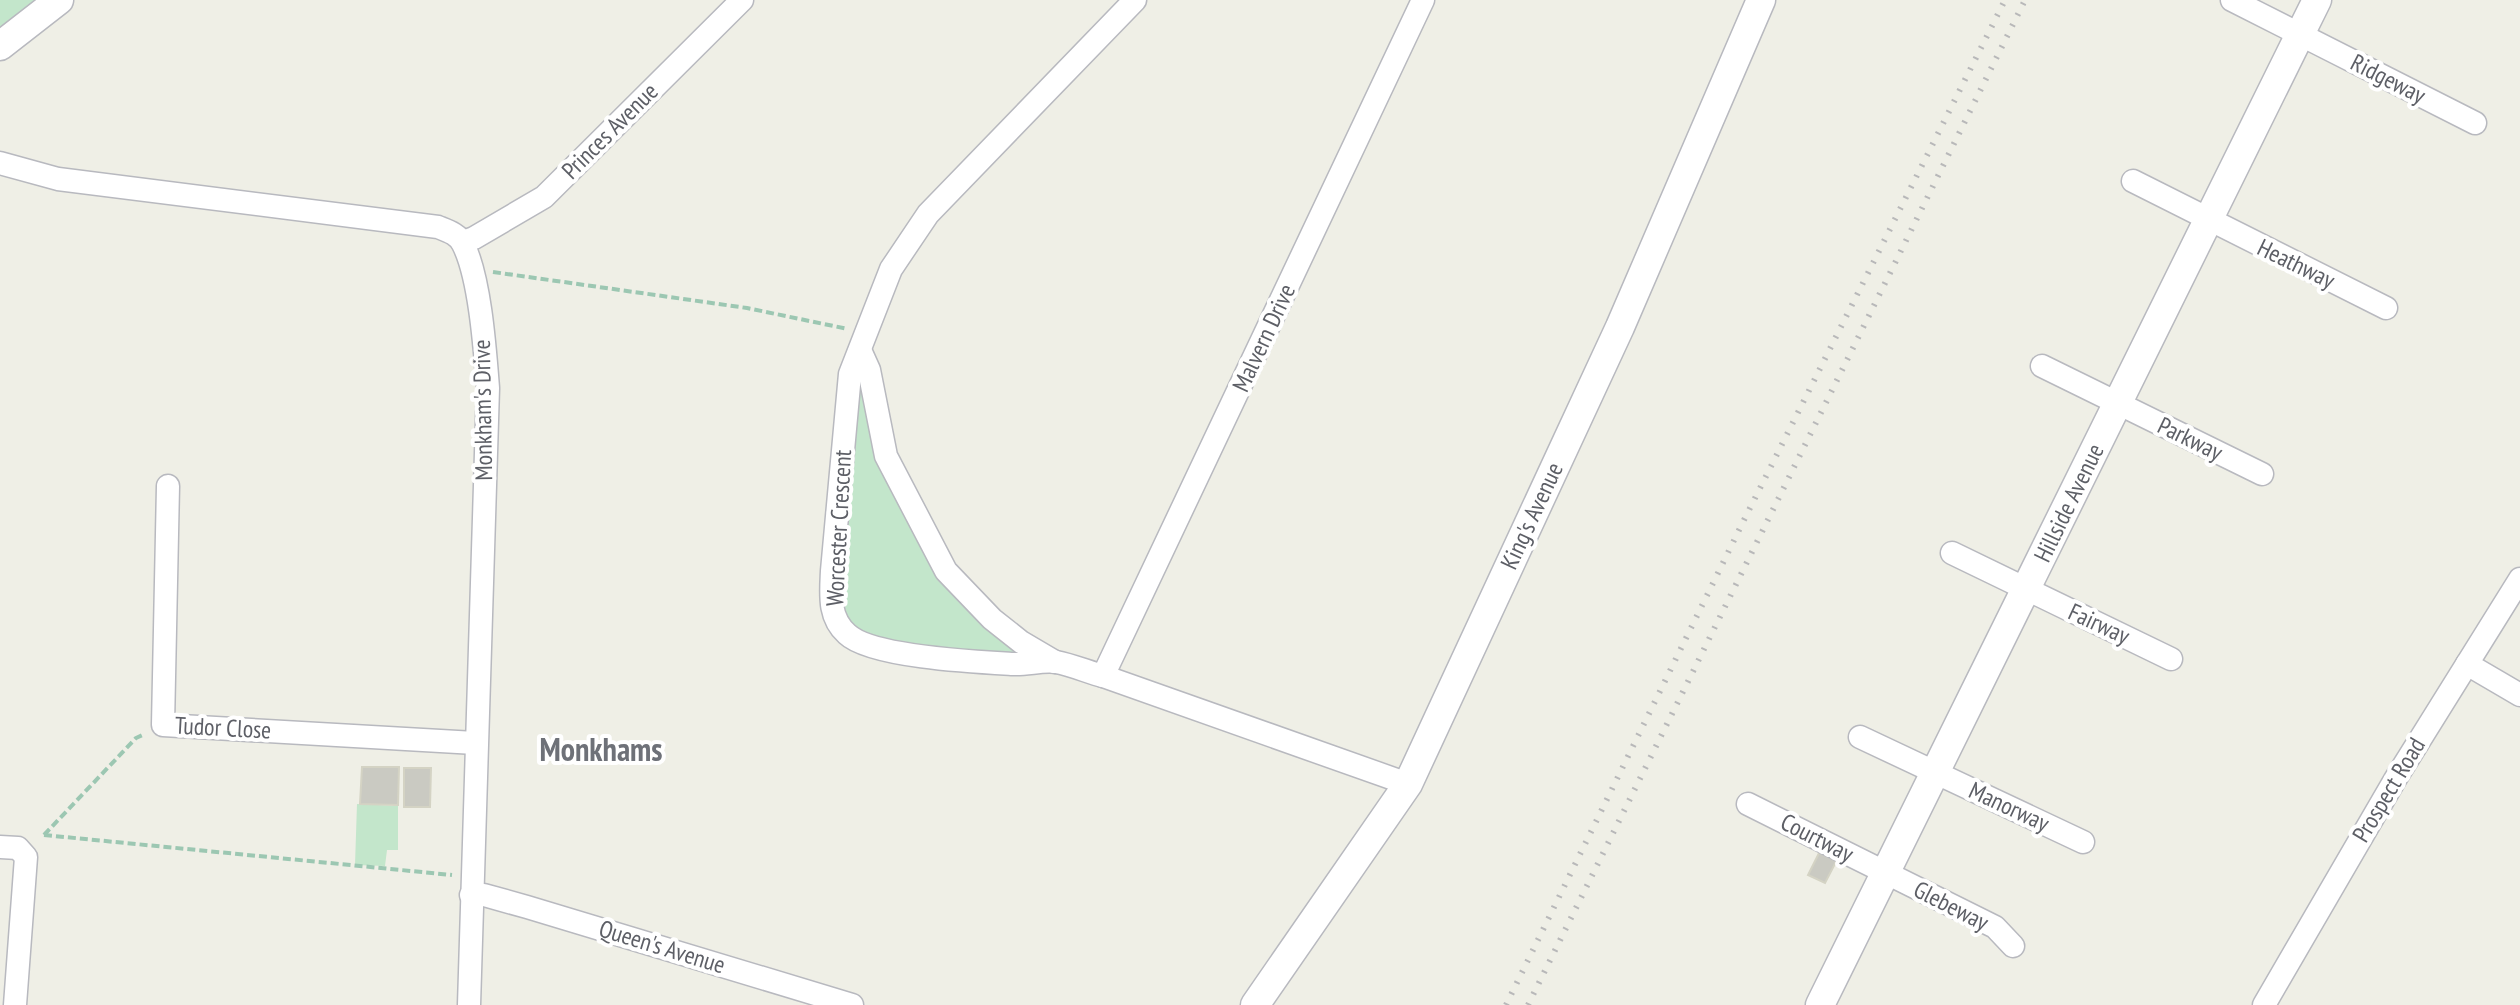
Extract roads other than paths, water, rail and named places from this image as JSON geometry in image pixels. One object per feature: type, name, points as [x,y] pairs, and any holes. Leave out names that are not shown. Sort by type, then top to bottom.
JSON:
[{"type":"street","points":[[0,46],[59,0]]},
{"type":"street","name":"Princes Avenue","points":[[463,242],[544,197],[742,0]]},
{"type":"street","name":"Worcester Crescent","points":[[1055,662],[1016,664],[887,652],[862,645],[845,633],[835,618],[831,602],[850,374],[891,269],[928,214],[1135,0]]},
{"type":"street","name":"Malvern Drive","points":[[1103,676],[1423,0]]},
{"type":"street","name":"King's Avenue","points":[[1255,1005],[1408,784],[1620,327],[1761,0]]},
{"type":"street","name":"Ridgeway","points":[[2232,0],[2475,123]]},
{"type":"street","name":"Hillside Avenue","points":[[1820,1005],[2317,0]]},
{"type":"street","points":[[0,163],[58,179],[438,227],[453,232],[463,242]]},
{"type":"street","name":"Heathway","points":[[2133,181],[2386,308]]},
{"type":"street","name":"Monkham's Drive","points":[[463,242],[484,342],[488,388],[469,1005]]},
{"type":"street","name":"Worcester Crescent","points":[[863,342],[886,456],[946,571],[992,619],[1021,642],[1055,662],[1103,676],[1408,784]]},
{"type":"street","name":"Parkway","points":[[2042,366],[2262,474]]},
{"type":"street","name":"Tudor Close","points":[[168,486],[163,725],[475,743]]},
{"type":"street","name":"Fairway","points":[[1952,553],[2171,659]]},
{"type":"street","name":"Prospect Road","points":[[2264,1005],[2396,778],[2520,579]]},
{"type":"street","points":[[2467,664],[2520,695]]},
{"type":"street","name":"Manorway","points":[[1860,737],[2083,842]]},
{"type":"street","name":"Courtway","points":[[1748,804],[1885,873]]},
{"type":"street","points":[[0,847],[18,848],[24,853],[15,1005]]},
{"type":"street","name":"Glebeway","points":[[1885,873],[1995,927],[2013,946]]},
{"type":"street","name":"Queen's Avenue","points":[[471,886],[484,895],[852,1005]]},
{"type":"railway","points":[[1506,1005],[1743,522],[2005,0]]},
{"type":"railway","points":[[1528,1005],[2025,0]]},
{"type":"district","name":"Monkhams","points":[[601,750]]}]
